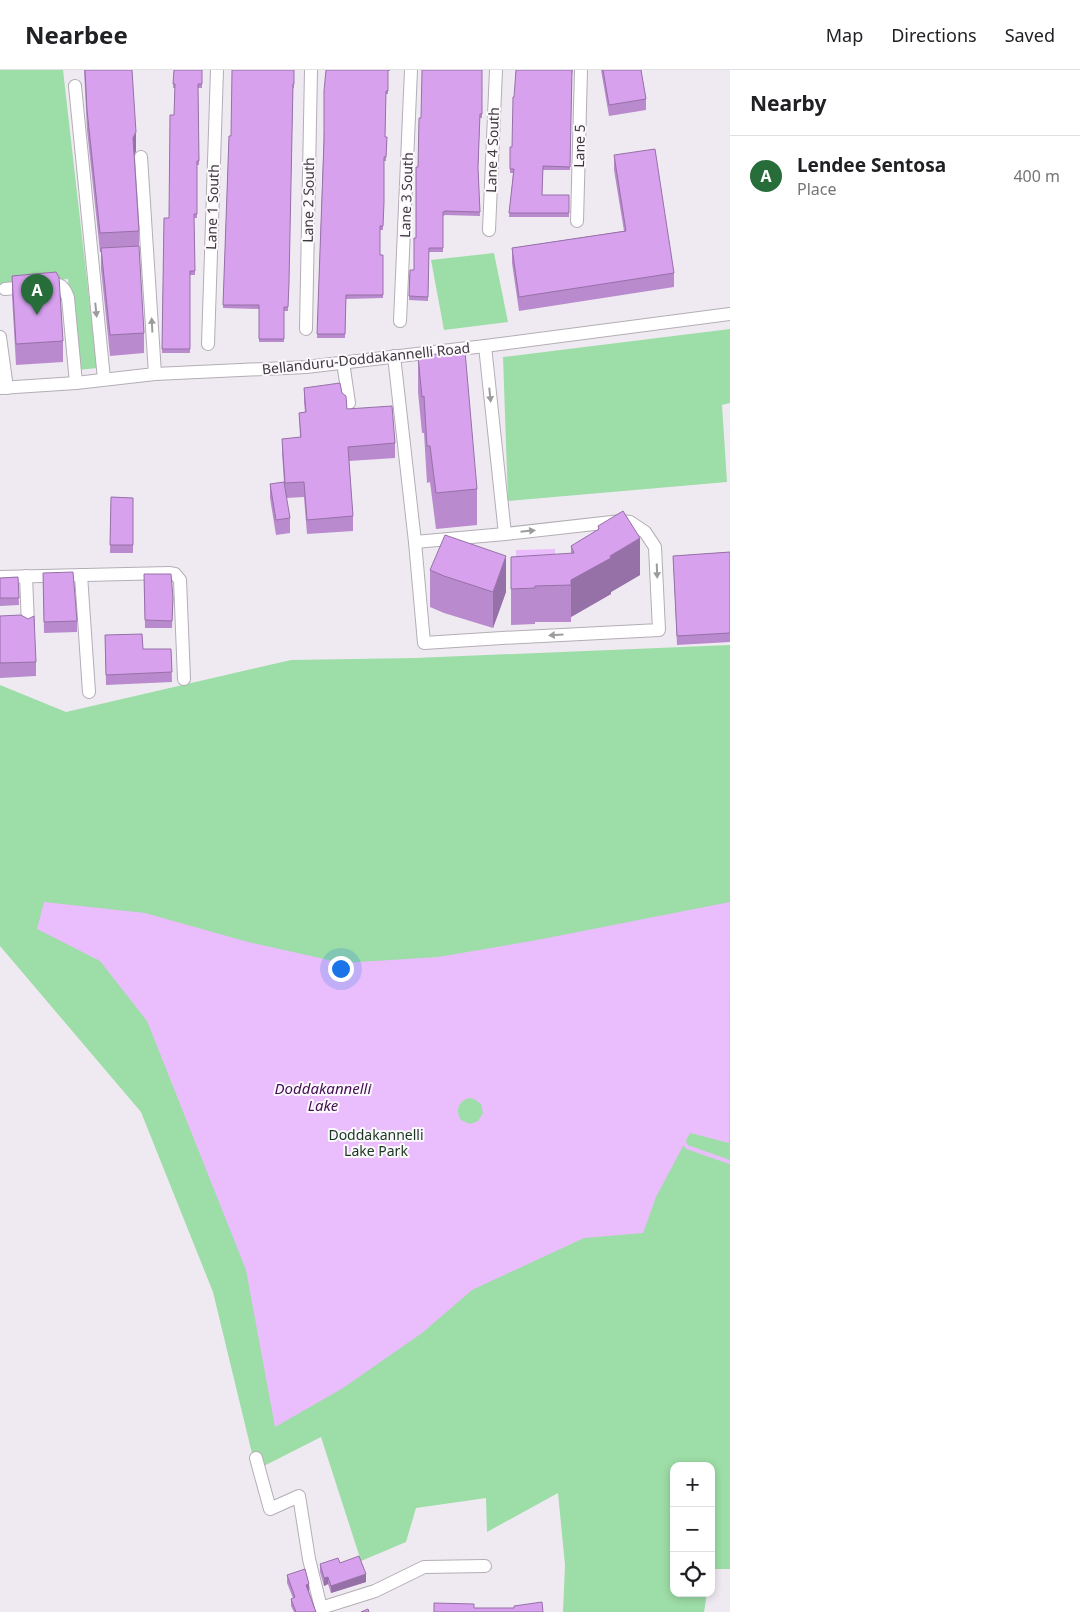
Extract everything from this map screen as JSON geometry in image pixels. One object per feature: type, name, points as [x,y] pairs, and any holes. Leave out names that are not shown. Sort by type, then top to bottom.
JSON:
[{"type":"street","name":"Lane 1 South","points":[[208,344],[217,70]]},
{"type":"street","name":"Lane 2 South","points":[[306,329],[311,70]]},
{"type":"street","name":"Lane 3 South","points":[[400,321],[411,70]]},
{"type":"street","name":"Lane 4 South","points":[[489,230],[496,70]]},
{"type":"street","name":"Lane 5","points":[[577,221],[581,70]]},
{"type":"street","points":[[75,86],[96,261],[104,379]]},
{"type":"street","points":[[141,157],[143,258],[155,374]]},
{"type":"street","points":[[5,289],[59,284],[66,291],[76,383]]},
{"type":"street","name":"Bellanduru-Doddakannelli Road","points":[[4,388],[76,383],[155,374],[306,367],[730,314]]},
{"type":"street","points":[[0,337],[4,388]]},
{"type":"street","points":[[485,346],[505,534]]},
{"type":"street","points":[[394,356],[415,542],[424,644],[659,630],[655,548],[644,532],[630,522],[621,521],[415,542]]},
{"type":"street","points":[[343,362],[350,403]]},
{"type":"street","points":[[0,577],[176,574],[180,580],[184,679]]},
{"type":"street","points":[[81,575],[89,692]]},
{"type":"street","points":[[26,576],[28,625]]},
{"type":"street","points":[[256,1458],[270,1509],[299,1496],[309,1559],[322,1610],[375,1591],[424,1567],[485,1566]]},
{"type":"green space","points":[[0,70],[63,70],[97,368],[78,370],[68,279],[0,285]]},
{"type":"green space","points":[[494,253],[508,322],[444,330],[431,260]]},
{"type":"green space","points":[[730,329],[730,403],[722,405],[727,482],[508,501],[503,357]]},
{"type":"green space","name":"Doddakannelli Lake Park","points":[[730,645],[730,1569],[715,1569],[715,1462],[670,1462],[670,1597],[706,1597],[704,1612],[563,1612],[565,1565],[558,1493],[487,1532],[486,1498],[416,1508],[406,1542],[361,1561],[321,1437],[256,1470],[213,1292],[141,1112],[0,946],[0,685],[66,712],[291,660],[415,658]]},
{"type":"water","points":[[555,549],[556,575],[517,577],[516,550]]},
{"type":"water","name":"Doddakannelli Lake","points":[[44,902],[145,913],[248,942],[342,963],[438,957],[537,940],[730,902],[729,1143],[690,1133],[656,1197],[643,1233],[584,1238],[472,1290],[422,1333],[343,1388],[275,1427],[246,1270],[147,1021],[100,961],[37,929]],"holes":[[[469,1098],[481,1104],[483,1113],[478,1121],[470,1124],[461,1120],[458,1110],[462,1101]]]},
{"type":"building","points":[[85,70],[132,70],[136,132],[133,138],[139,231],[100,233],[87,110]]},
{"type":"building","points":[[174,70],[202,70],[202,84],[198,84],[199,161],[197,161],[197,214],[194,214],[195,271],[190,271],[190,349],[162,349],[164,218],[169,218],[170,115],[174,115]]},
{"type":"building","points":[[232,70],[294,70],[289,283],[288,307],[284,307],[284,339],[259,339],[259,305],[223,305],[229,136],[231,136]]},
{"type":"building","points":[[326,70],[388,70],[383,226],[380,226],[380,255],[383,255],[383,295],[346,295],[345,334],[317,334]]},
{"type":"building","points":[[422,70],[482,70],[482,114],[480,114],[478,167],[480,212],[443,212],[443,248],[429,248],[428,297],[409,296],[410,270],[414,270],[414,238],[416,238],[416,167],[418,167]]},
{"type":"building","points":[[516,70],[572,70],[570,167],[543,166],[542,195],[569,195],[569,213],[509,213],[514,169],[510,169],[510,147],[512,147],[513,97]]},
{"type":"building","points":[[603,70],[641,70],[646,99],[609,105]]},
{"type":"building","points":[[655,149],[674,273],[519,297],[512,248],[626,231],[614,155]]},
{"type":"building","points":[[139,246],[144,333],[110,335],[101,248]]},
{"type":"building","points":[[56,272],[59,277],[63,341],[16,344],[12,276]]},
{"type":"building","points":[[465,351],[477,489],[436,493],[430,446],[427,446],[424,396],[422,397],[418,356]]},
{"type":"building","points":[[340,383],[342,393],[346,396],[347,409],[392,406],[395,443],[348,447],[353,516],[307,520],[304,482],[285,483],[282,439],[301,437],[299,413],[306,412],[304,388]]},
{"type":"building","points":[[284,482],[290,518],[276,520],[270,484]]},
{"type":"building","points":[[111,497],[133,498],[133,545],[110,545]]},
{"type":"building","points":[[623,511],[640,538],[610,556],[611,558],[571,580],[571,585],[511,589],[511,557],[574,553],[571,546],[599,529],[598,526]]},
{"type":"building","points":[[445,535],[506,556],[493,592],[430,570]]},
{"type":"building","points":[[730,552],[730,633],[677,636],[673,556]]},
{"type":"building","points":[[73,572],[77,621],[44,622],[43,573]]},
{"type":"building","points":[[144,574],[171,574],[172,621],[145,620]]},
{"type":"building","points":[[18,577],[19,598],[0,598],[0,578]]},
{"type":"building","points":[[21,615],[28,619],[34,616],[36,662],[0,663],[0,616]]},
{"type":"building","points":[[142,634],[143,649],[171,649],[172,672],[106,675],[105,635]]},
{"type":"building","points":[[359,1556],[366,1574],[331,1586],[328,1577],[324,1578],[320,1564],[338,1558],[340,1563]]},
{"type":"building","points":[[305,1569],[309,1584],[306,1585],[316,1612],[296,1612],[291,1599],[295,1597],[287,1575]]},
{"type":"building","points":[[542,1602],[543,1612],[434,1612],[434,1603],[474,1604],[474,1608],[514,1608],[514,1606]]},
{"type":"waterway","points":[[682,1139],[687,1147],[730,1162]]},
{"type":"place","name":"Lendee Sentosa","points":[[37,315]]}]
